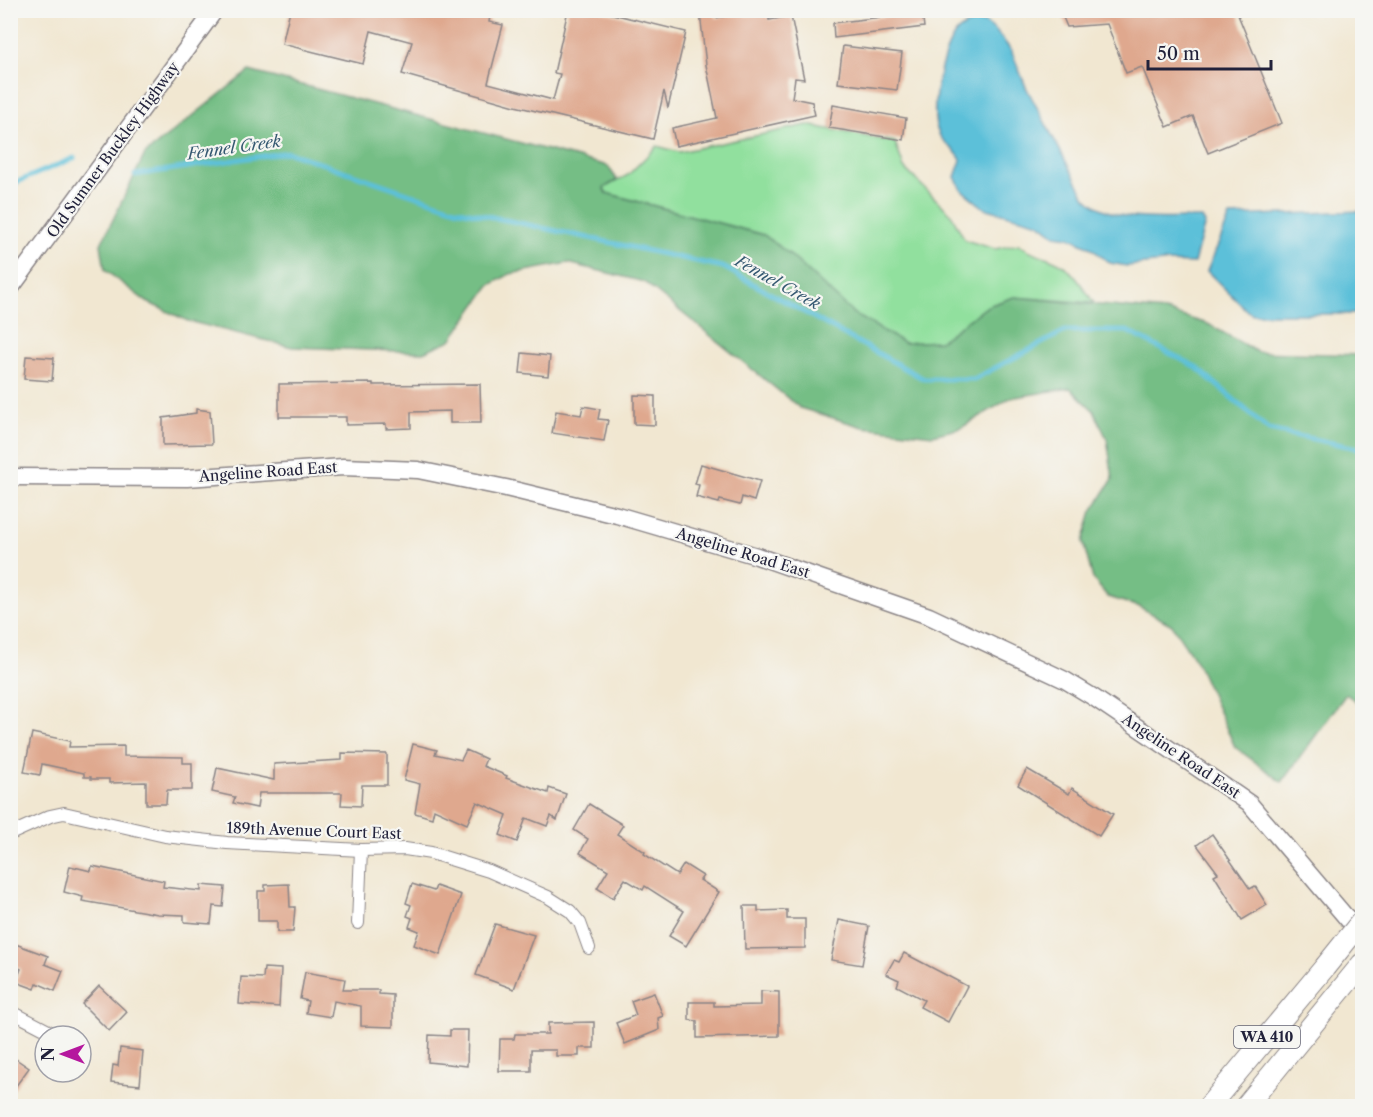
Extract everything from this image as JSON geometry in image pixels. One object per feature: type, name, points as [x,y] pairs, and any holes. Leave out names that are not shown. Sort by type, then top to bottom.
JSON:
[{"type":"highway","name":"WA 410","points":[[1209,1107],[1362,921]]},
{"type":"highway","name":"WA 410","points":[[1246,1107],[1362,964]]},
{"type":"street","name":"Old Sumner Buckley Highway","points":[[10,289],[215,10]]},
{"type":"street","name":"Angeline Road East","points":[[10,477],[187,478],[343,467],[418,470],[506,488],[606,513],[757,556],[929,616],[1044,670],[1093,697],[1249,802],[1362,936]]},
{"type":"street","name":"189th Avenue Court East","points":[[10,834],[50,816],[64,813],[165,836],[362,850],[414,850],[465,862],[548,897],[580,922],[590,948]]},
{"type":"street","points":[[358,923],[362,850]]},
{"type":"street","points":[[10,1011],[35,1024]]},
{"type":"green space","points":[[249,71],[608,166],[617,180],[604,188],[606,193],[764,235],[789,254],[854,314],[904,343],[940,341],[988,306],[1014,297],[1165,311],[1208,324],[1257,352],[1362,355],[1362,706],[1346,694],[1282,782],[1235,747],[1197,663],[1172,625],[1140,607],[1108,597],[1093,579],[1083,542],[1092,511],[1113,479],[1107,439],[1094,411],[1070,388],[1010,398],[961,428],[933,435],[863,427],[800,408],[644,282],[568,263],[510,274],[490,285],[451,340],[423,352],[292,347],[188,321],[147,302],[105,270],[101,244],[145,154]]},
{"type":"green space","points":[[807,125],[895,142],[904,168],[951,214],[965,240],[995,249],[1019,244],[1055,261],[1071,272],[1094,303],[1014,297],[988,306],[940,341],[904,343],[854,314],[789,254],[764,235],[606,193],[604,188],[628,175],[657,146],[679,152]]},
{"type":"water","points":[[976,22],[985,22],[996,31],[1011,50],[1026,87],[1084,195],[1095,205],[1108,212],[1139,218],[1202,218],[1205,223],[1194,263],[1163,262],[1127,266],[1110,263],[1088,246],[1069,237],[1055,235],[1039,223],[984,208],[962,190],[955,177],[961,160],[940,136],[936,126],[935,99],[937,83],[950,42],[960,29]]},
{"type":"water","points":[[1362,211],[1362,314],[1253,314],[1247,311],[1207,271],[1230,216]]},
{"type":"building","points":[[290,10],[491,10],[489,22],[503,25],[488,83],[553,100],[560,74],[554,73],[568,10],[596,10],[686,32],[668,108],[664,91],[653,139],[515,106],[402,74],[412,42],[371,31],[363,64],[282,44]]},
{"type":"building","points":[[1060,10],[1236,10],[1282,123],[1208,153],[1193,116],[1167,127],[1142,67],[1126,73],[1107,24],[1067,27]]},
{"type":"building","points":[[714,11],[716,18],[745,13],[746,16],[768,13],[769,20],[791,16],[804,79],[795,78],[792,98],[812,102],[815,115],[676,146],[672,128],[717,118],[706,65],[700,13]]},
{"type":"building","points":[[922,12],[924,27],[834,38],[833,23]]},
{"type":"building","points":[[843,46],[902,53],[897,90],[838,83]]},
{"type":"building","points":[[833,105],[906,118],[903,140],[829,128]]},
{"type":"building","points":[[522,353],[550,356],[548,376],[520,373]]},
{"type":"building","points":[[26,356],[54,358],[52,381],[24,379]]},
{"type":"building","points":[[373,383],[373,385],[480,384],[481,423],[450,423],[450,411],[411,412],[411,428],[386,429],[386,424],[346,425],[346,417],[279,417],[279,384]]},
{"type":"building","points":[[634,395],[655,396],[655,425],[634,424]]},
{"type":"building","points":[[583,406],[600,409],[598,419],[608,420],[604,441],[552,433],[556,411],[581,415]]},
{"type":"building","points":[[196,409],[210,411],[212,444],[163,445],[163,418],[196,413]]},
{"type":"building","points":[[701,464],[760,481],[754,501],[742,497],[740,505],[696,497],[699,485],[695,484]]},
{"type":"building","points":[[32,733],[70,741],[69,747],[124,746],[124,756],[183,757],[183,763],[192,763],[192,790],[167,790],[166,804],[146,804],[146,782],[109,783],[109,779],[91,779],[91,777],[84,777],[84,773],[42,764],[40,775],[24,772]]},
{"type":"building","points":[[413,744],[437,750],[435,754],[461,760],[466,750],[486,759],[483,766],[507,776],[506,778],[548,793],[549,788],[566,794],[557,820],[551,816],[547,826],[526,818],[517,842],[500,835],[507,815],[477,802],[467,824],[434,809],[432,818],[415,813],[420,784],[404,780]]},
{"type":"building","points":[[342,753],[387,754],[387,785],[362,785],[361,806],[341,805],[342,793],[259,793],[257,808],[233,803],[235,797],[212,792],[217,768],[274,780],[274,764],[342,760]]},
{"type":"building","points":[[1027,769],[1069,794],[1072,788],[1113,814],[1099,836],[1018,785]]},
{"type":"building","points":[[589,804],[623,825],[617,834],[645,852],[644,854],[677,875],[684,864],[703,876],[700,880],[719,892],[686,946],[669,936],[684,911],[645,886],[643,890],[625,879],[613,898],[597,888],[608,870],[580,853],[588,839],[574,830]]},
{"type":"building","points":[[1212,834],[1250,889],[1255,886],[1267,905],[1242,920],[1214,875],[1218,873],[1197,845]]},
{"type":"building","points":[[70,866],[91,871],[92,866],[164,881],[163,887],[201,891],[201,885],[225,887],[223,907],[213,906],[211,924],[184,922],[184,915],[158,914],[82,901],[83,897],[64,892]]},
{"type":"building","points":[[289,884],[290,907],[295,907],[293,932],[277,932],[277,921],[258,921],[258,891],[265,891],[265,885]]},
{"type":"building","points":[[412,884],[434,891],[436,886],[461,895],[440,955],[414,945],[419,931],[409,927],[412,918],[407,916],[411,905],[406,903]]},
{"type":"building","points":[[744,906],[758,906],[758,911],[787,910],[787,919],[805,919],[805,948],[745,949]]},
{"type":"building","points":[[839,920],[869,926],[862,965],[831,960]]},
{"type":"building","points":[[495,924],[534,935],[514,989],[476,975]]},
{"type":"building","points":[[10,942],[48,956],[45,964],[63,971],[55,991],[37,983],[35,989],[16,982],[21,969],[10,964]]},
{"type":"building","points":[[904,953],[967,986],[948,1022],[920,1007],[924,1000],[897,986],[899,980],[886,974],[894,960],[899,962]]},
{"type":"building","points":[[264,968],[281,969],[279,1007],[239,1004],[241,977],[263,978]]},
{"type":"building","points":[[305,972],[345,979],[343,990],[379,990],[379,994],[393,995],[393,1027],[361,1026],[361,1006],[334,1001],[331,1017],[306,1013],[308,1001],[300,999]]},
{"type":"building","points":[[99,986],[127,1012],[109,1031],[82,1004]]},
{"type":"building","points":[[761,991],[779,992],[779,1036],[697,1038],[697,1021],[689,1020],[689,1002],[714,1002],[714,1006],[761,1005]]},
{"type":"building","points":[[654,993],[663,1016],[658,1018],[659,1030],[625,1044],[616,1023],[636,1015],[631,1001]]},
{"type":"building","points":[[594,1022],[594,1048],[579,1048],[579,1056],[556,1056],[556,1050],[531,1050],[531,1071],[499,1071],[500,1039],[514,1039],[515,1034],[548,1034],[548,1023]]},
{"type":"building","points":[[450,1030],[468,1030],[467,1066],[428,1062],[429,1035],[450,1036]]},
{"type":"building","points":[[120,1048],[143,1051],[140,1085],[111,1082],[113,1065],[118,1066]]},
{"type":"building","points":[[10,1055],[29,1068],[10,1094]]},
{"type":"waterway","name":"Fennel Creek","points":[[135,175],[288,152],[455,209],[723,267],[924,379],[974,379],[1065,331],[1127,331],[1196,367],[1269,430],[1362,449]]},
{"type":"waterway","name":"Fennel Creek","points":[[10,185],[74,158]]}]
